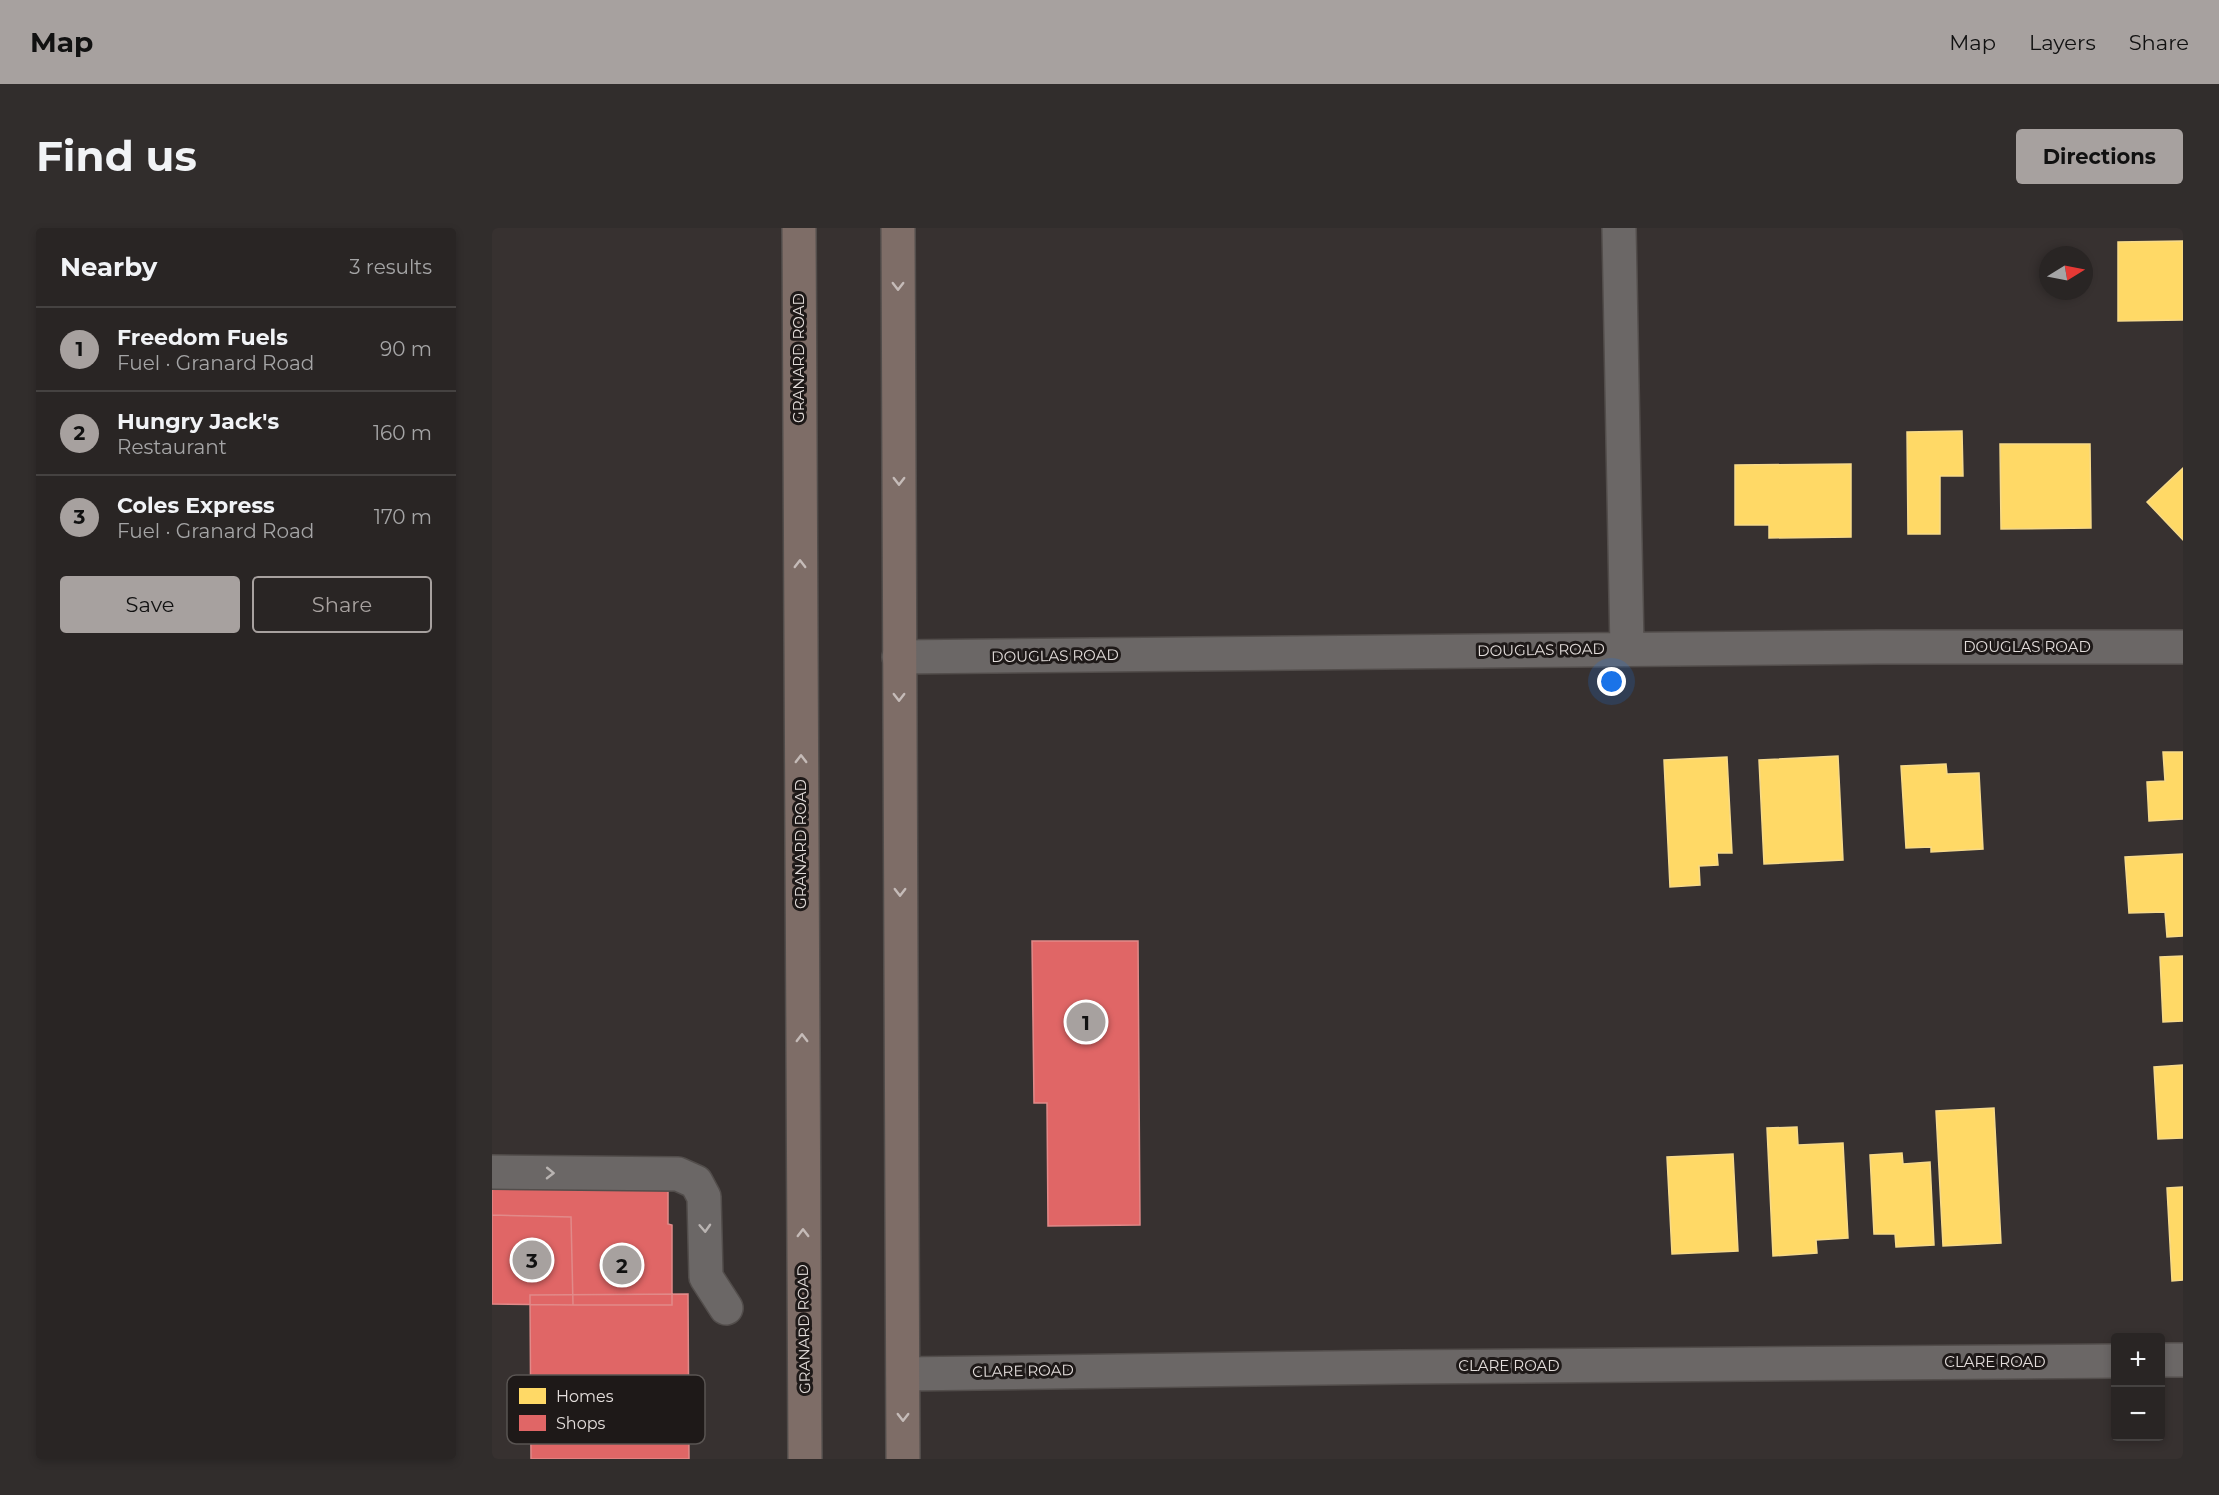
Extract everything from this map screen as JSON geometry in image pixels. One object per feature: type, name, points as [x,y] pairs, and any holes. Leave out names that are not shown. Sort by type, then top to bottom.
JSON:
[{"type":"highway","name":"GRANARD ROAD","points":[[799,228],[806,1459]]},
{"type":"highway","points":[[898,228],[903,1459]]},
{"type":"street","points":[[1619,228],[1627,649]]},
{"type":"street","name":"DOUGLAS ROAD","points":[[899,657],[1878,646],[2183,647]]},
{"type":"street","points":[[492,1172],[678,1174],[696,1182],[704,1197],[706,1277],[726,1308]]},
{"type":"street","points":[[2165,1360],[2183,1360]]},
{"type":"street","name":"CLARE ROAD","points":[[903,1374],[2111,1361]]},
{"type":"building: Homes","points":[[2183,241],[2183,320],[2118,321],[2118,242]]},
{"type":"building: Homes","points":[[1962,431],[1963,476],[1940,476],[1940,534],[1908,534],[1907,432]]},
{"type":"building: Homes","points":[[2000,444],[2090,444],[2091,528],[2001,529]]},
{"type":"building: Homes","points":[[1851,464],[1851,537],[1769,538],[1769,525],[1735,525],[1735,465]]},
{"type":"building: Homes","points":[[2183,468],[2183,540],[2147,502]]},
{"type":"building: Homes","points":[[2163,752],[2183,752],[2183,819],[2149,821],[2147,782],[2165,781]]},
{"type":"building: Homes","points":[[1838,756],[1843,860],[1764,864],[1759,760]]},
{"type":"building: Homes","points":[[1727,757],[1732,853],[1717,853],[1718,865],[1699,866],[1700,885],[1670,887],[1664,760]]},
{"type":"building: Homes","points":[[1946,764],[1947,774],[1979,773],[1983,849],[1931,852],[1931,847],[1906,848],[1901,766]]},
{"type":"building: Homes","points":[[2183,854],[2183,936],[2167,937],[2165,912],[2129,913],[2125,857]]},
{"type":"building: Homes","points":[[2183,956],[2183,1021],[2163,1022],[2160,957]]},
{"type":"building: Homes","points":[[2183,1065],[2183,1138],[2158,1139],[2154,1067]]},
{"type":"building: Homes","points":[[1994,1108],[2001,1243],[1943,1246],[1936,1111]]},
{"type":"building: Homes","points":[[1797,1127],[1798,1145],[1843,1143],[1848,1238],[1816,1240],[1817,1253],[1773,1256],[1767,1128]]},
{"type":"building: Homes","points":[[1902,1153],[1903,1164],[1930,1162],[1934,1245],[1896,1247],[1895,1234],[1874,1234],[1870,1155]]},
{"type":"building: Homes","points":[[1733,1154],[1738,1251],[1672,1254],[1667,1157]]},
{"type":"building: Homes","points":[[2183,1187],[2183,1280],[2172,1281],[2167,1188]]},
{"type":"building: Shops","points":[[1032,941],[1138,941],[1140,1225],[1048,1226],[1047,1103],[1034,1103]]},
{"type":"building: Shops","points":[[492,1188],[668,1188],[668,1224],[672,1225],[672,1305],[573,1305],[571,1217],[492,1215]]},
{"type":"building: Shops","points":[[492,1215],[571,1217],[573,1305],[492,1304]]},
{"type":"building: Shops","points":[[688,1294],[688,1375],[530,1375],[530,1295]]},
{"type":"building: Shops","points":[[531,1444],[689,1444],[689,1459],[531,1459]]},
{"type":"place","name":"Freedom Fuels","points":[[1086,1022]]},
{"type":"place","name":"Coles Express","points":[[532,1260]]},
{"type":"place","name":"Hungry Jack's","points":[[622,1265]]}]
